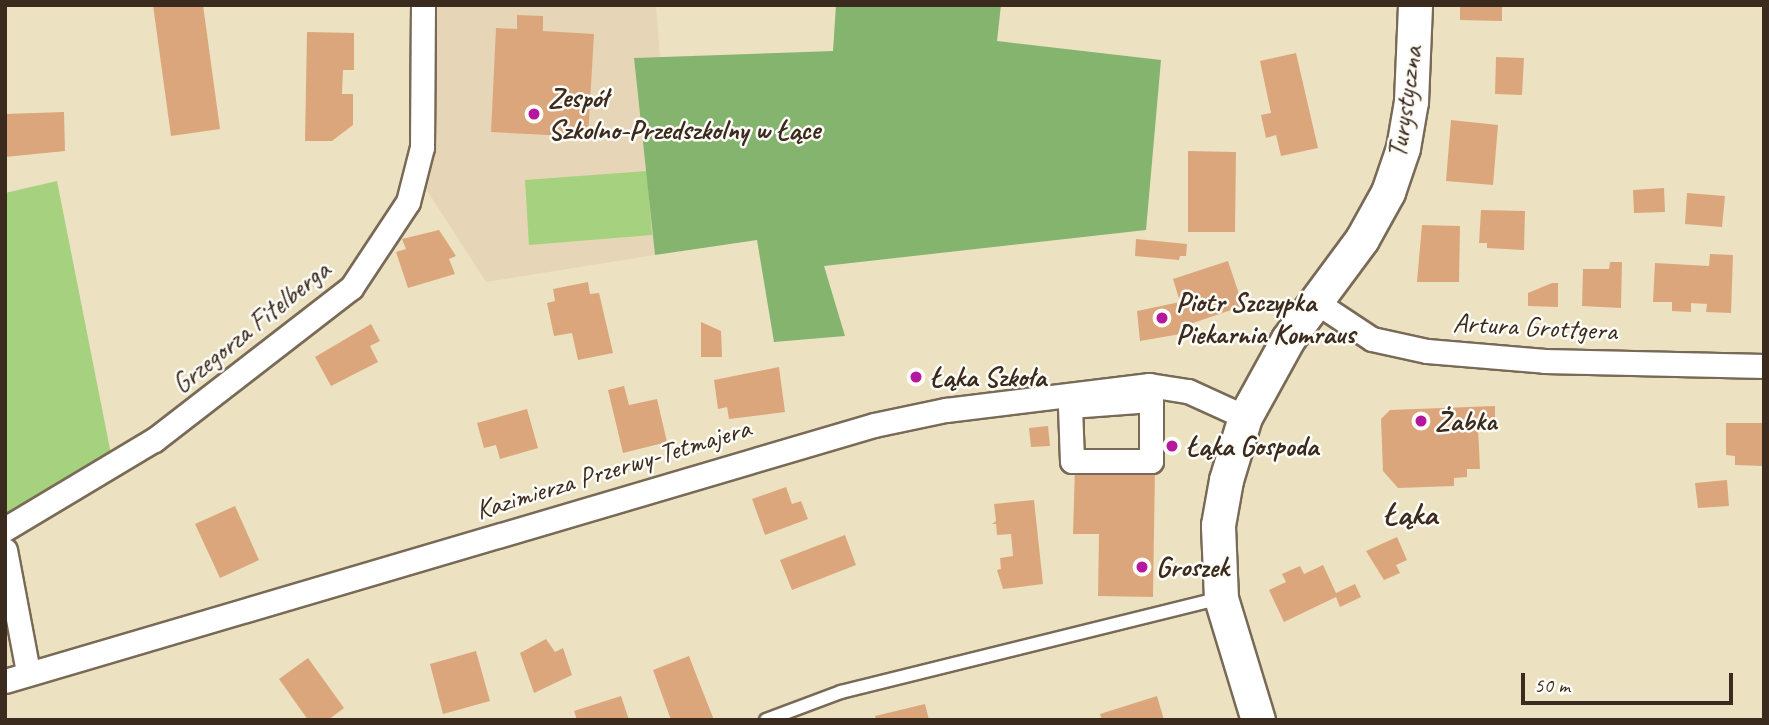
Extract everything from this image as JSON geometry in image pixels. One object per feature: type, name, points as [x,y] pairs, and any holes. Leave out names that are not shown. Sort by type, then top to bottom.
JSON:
[{"type":"main road","name":"Turystyczna","points":[[1245,417],[1288,339],[1368,227],[1388,192],[1403,148],[1411,101],[1415,5]]},
{"type":"main road","points":[[1245,417],[1231,455],[1218,525],[1221,598],[1258,720]]},
{"type":"street","name":"Grzegorza Fitelberga","points":[[5,529],[155,440],[351,288],[408,202],[422,147],[423,5]]},
{"type":"street","name":"Artura Grottgera","points":[[1316,302],[1344,325],[1372,339],[1427,351],[1545,361],[1764,366]]},
{"type":"street","name":"Kazimierza Przerwy-Tetmajera","points":[[5,681],[28,672],[874,425],[946,410],[1149,385],[1188,391],[1245,417]]},
{"type":"street","points":[[5,550],[28,672]]},
{"type":"lane","points":[[766,720],[841,692],[1221,598]]},
{"type":"shaded area","name":"Zespół Szkolno-Przedszkolny w Łące","points":[[429,5],[656,5],[660,57],[634,59],[655,255],[486,282],[426,189]]},
{"type":"green space","points":[[836,5],[1001,5],[997,41],[1161,60],[1146,230],[824,266],[845,336],[774,342],[757,240],[655,255],[634,58],[833,51]]},
{"type":"green space","points":[[647,171],[652,235],[529,245],[525,180]]},
{"type":"green space","points":[[57,181],[111,454],[5,520],[5,193]]},
{"type":"building","points":[[153,5],[203,5],[220,129],[171,136]]},
{"type":"building","points":[[1460,5],[1502,5],[1502,21],[1460,20]]},
{"type":"building","points":[[517,15],[543,16],[543,31],[594,34],[588,137],[491,132],[496,28],[517,29]]},
{"type":"building","points":[[307,32],[354,33],[354,70],[343,70],[342,94],[353,94],[353,125],[332,141],[305,141]]},
{"type":"building","points":[[1296,53],[1318,148],[1281,156],[1276,135],[1266,138],[1261,115],[1271,113],[1260,61]]},
{"type":"building","points":[[1496,57],[1524,58],[1522,95],[1495,94]]},
{"type":"building","points":[[64,112],[65,151],[5,157],[5,114]]},
{"type":"building","points":[[1451,120],[1498,125],[1493,185],[1446,181]]},
{"type":"building","points":[[1188,151],[1236,152],[1235,232],[1188,232]]},
{"type":"building","points":[[1664,188],[1665,212],[1634,213],[1633,190]]},
{"type":"building","points":[[1687,193],[1725,196],[1722,227],[1685,224]]},
{"type":"building","points":[[1481,210],[1525,211],[1524,250],[1487,248],[1487,243],[1479,243]]},
{"type":"building","points":[[1422,225],[1460,226],[1459,282],[1417,282]]},
{"type":"building","points":[[439,230],[456,256],[449,259],[455,274],[408,288],[396,252],[406,249],[402,239]]},
{"type":"building","points":[[1136,239],[1187,244],[1186,256],[1180,256],[1179,260],[1135,256]]},
{"type":"building","points":[[1710,254],[1733,255],[1731,313],[1706,312],[1707,304],[1691,303],[1691,312],[1672,311],[1672,302],[1653,302],[1655,263],[1709,266]]},
{"type":"building","points":[[1228,261],[1243,306],[1190,324],[1192,332],[1140,341],[1137,311],[1180,302],[1173,279]]},
{"type":"building","points":[[1610,262],[1622,262],[1621,308],[1582,306],[1583,269],[1609,269]]},
{"type":"building","points":[[588,282],[590,294],[599,293],[613,353],[578,360],[572,333],[554,336],[547,303],[555,301],[553,289]]},
{"type":"building","points":[[1558,283],[1558,307],[1528,306],[1528,293]]},
{"type":"building","points":[[701,322],[721,331],[722,357],[701,357]]},
{"type":"building","points":[[371,324],[380,341],[370,346],[378,362],[331,386],[315,357]]},
{"type":"building","points":[[779,367],[785,412],[729,419],[727,407],[718,409],[714,380]]},
{"type":"building","points":[[624,386],[629,405],[657,399],[667,442],[623,453],[608,390]]},
{"type":"building","points":[[1495,406],[1495,426],[1478,427],[1480,469],[1467,469],[1467,477],[1454,478],[1454,486],[1398,488],[1383,471],[1381,419],[1390,410]]},
{"type":"building","points":[[527,409],[538,448],[500,459],[496,445],[484,448],[477,423]]},
{"type":"building","points":[[1726,423],[1764,423],[1764,466],[1735,465],[1735,456],[1726,455]]},
{"type":"building","points":[[1048,426],[1050,446],[1031,447],[1029,428]]},
{"type":"building","points":[[1075,466],[1155,468],[1153,597],[1098,596],[1099,534],[1073,534]]},
{"type":"building","points":[[1727,480],[1729,506],[1698,508],[1695,483]]},
{"type":"building","points":[[786,487],[792,504],[801,501],[808,519],[765,535],[752,499]]},
{"type":"building","points":[[1034,500],[1043,584],[1003,589],[997,570],[1001,569],[1000,558],[1013,556],[1011,534],[997,535],[996,524],[992,524],[996,521],[994,504]]},
{"type":"building","points":[[235,506],[259,560],[220,578],[195,524]]},
{"type":"building","points":[[845,535],[856,565],[792,590],[780,560]]},
{"type":"building","points":[[1397,537],[1407,560],[1396,565],[1400,573],[1384,580],[1366,551]]},
{"type":"building","points":[[1323,565],[1336,593],[1355,584],[1361,597],[1340,607],[1336,597],[1284,622],[1269,590],[1286,582],[1282,574],[1300,566],[1304,574]]},
{"type":"building","points":[[546,639],[555,652],[563,648],[572,675],[534,693],[520,653]]},
{"type":"building","points":[[476,651],[490,701],[443,714],[430,664]]},
{"type":"building","points":[[689,656],[714,720],[671,720],[653,670]]},
{"type":"building","points":[[308,658],[344,708],[328,720],[308,720],[279,679]]},
{"type":"building","points":[[621,696],[629,720],[577,720],[574,711]]},
{"type":"building","points":[[1157,696],[1164,720],[1102,720],[1100,714]]},
{"type":"building","points":[[925,704],[929,720],[876,720],[875,716]]},
{"type":"place","name":"Zespół Szkolno-Przedszkolny w Łące","points":[[534,114]]},
{"type":"place","name":"Piotr Szczypka Piekarnia Komraus","points":[[1162,318]]},
{"type":"place","name":"Łąka Szkoła","points":[[916,377]]},
{"type":"place","name":"Żabka","points":[[1421,421]]},
{"type":"place","name":"Łąka Gospoda","points":[[1172,446]]},
{"type":"place","name":"Groszek","points":[[1142,567]]},
{"type":"district","name":"Łąka","points":[[1410,514]]}]
